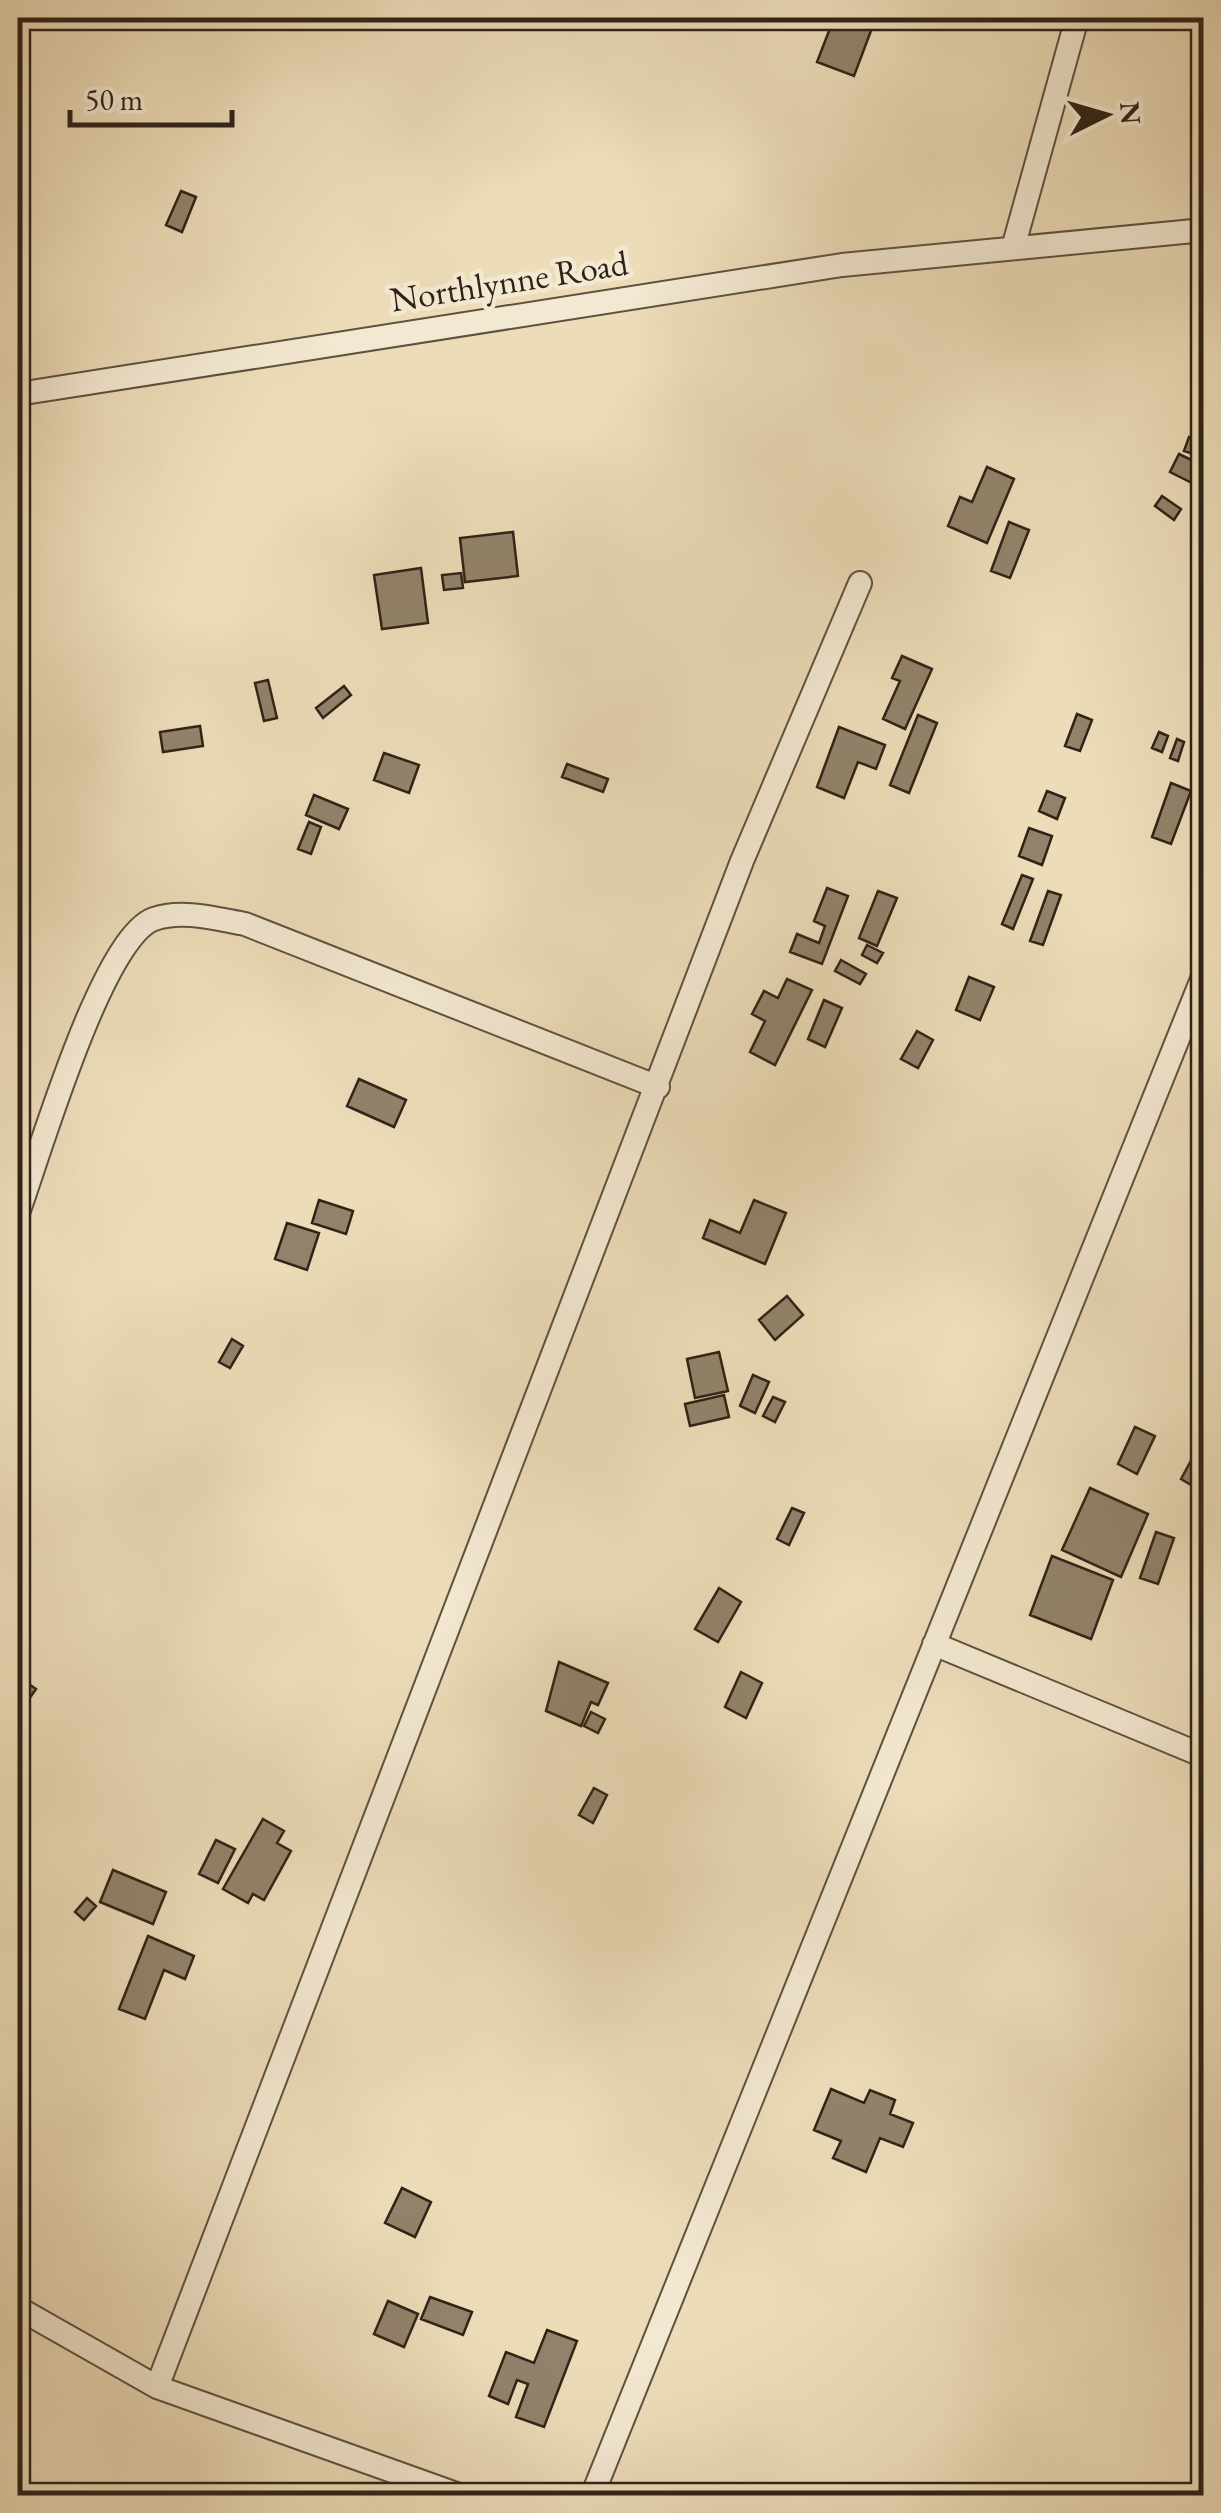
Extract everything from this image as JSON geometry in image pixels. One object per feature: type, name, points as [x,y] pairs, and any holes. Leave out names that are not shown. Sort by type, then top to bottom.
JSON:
[{"type":"street","points":[[1013,248],[1078,18]]},
{"type":"street","name":"Northlynne Road","points":[[18,394],[842,265],[1204,230]]},
{"type":"street","points":[[157,2386],[742,862],[860,584]]},
{"type":"street","points":[[18,1212],[101,990],[124,943],[142,925],[163,917],[195,916],[245,924],[658,1087]]},
{"type":"street","points":[[592,2496],[1204,974]]},
{"type":"street","points":[[934,1644],[1204,1756]]},
{"type":"street","points":[[18,2308],[157,2386],[462,2496]]},
{"type":"building","points":[[834,18],[872,28],[854,76],[817,62]]},
{"type":"building","points":[[181,191],[196,197],[182,232],[166,225]]},
{"type":"building","points":[[1189,437],[1204,442],[1204,457],[1184,451]]},
{"type":"building","points":[[1179,454],[1204,466],[1204,489],[1170,472]]},
{"type":"building","points":[[987,467],[1014,479],[987,543],[948,526],[960,497],[972,502]]},
{"type":"building","points":[[1162,496],[1181,509],[1174,520],[1155,506]]},
{"type":"building","points":[[1009,522],[1029,530],[1010,578],[991,571]]},
{"type":"building","points":[[513,532],[518,576],[465,582],[460,538]]},
{"type":"building","points":[[421,568],[428,623],[382,629],[374,575]]},
{"type":"building","points":[[461,573],[463,588],[444,590],[442,575]]},
{"type":"building","points":[[902,656],[932,669],[905,729],[883,719],[900,681],[892,678]]},
{"type":"building","points":[[268,680],[277,718],[264,721],[255,683]]},
{"type":"building","points":[[344,686],[351,695],[323,718],[316,708]]},
{"type":"building","points":[[1077,714],[1092,720],[1080,751],[1065,746]]},
{"type":"building","points":[[918,715],[937,723],[909,793],[890,785]]},
{"type":"building","points":[[200,726],[203,746],[163,752],[160,732]]},
{"type":"building","points":[[839,727],[885,745],[876,769],[858,762],[844,798],[817,787]]},
{"type":"building","points":[[1159,732],[1168,736],[1162,752],[1152,748]]},
{"type":"building","points":[[1177,739],[1184,742],[1178,761],[1170,758]]},
{"type":"building","points":[[384,753],[419,765],[409,793],[374,780]]},
{"type":"building","points":[[567,764],[608,779],[603,792],[562,777]]},
{"type":"building","points":[[1171,783],[1191,791],[1171,844],[1152,837]]},
{"type":"building","points":[[1047,791],[1065,798],[1057,819],[1039,811]]},
{"type":"building","points":[[314,795],[348,809],[339,829],[306,815]]},
{"type":"building","points":[[309,822],[321,827],[311,854],[298,849]]},
{"type":"building","points":[[1029,828],[1052,836],[1042,865],[1019,856]]},
{"type":"building","points":[[1022,875],[1033,879],[1013,929],[1002,924]]},
{"type":"building","points":[[827,888],[848,896],[822,964],[790,952],[797,934],[819,943],[825,926],[814,921]]},
{"type":"building","points":[[878,891],[897,898],[877,946],[859,938]]},
{"type":"building","points":[[1048,891],[1061,895],[1043,945],[1030,941]]},
{"type":"building","points":[[867,945],[883,953],[877,963],[862,955]]},
{"type":"building","points":[[841,960],[866,974],[860,984],[835,971]]},
{"type":"building","points":[[969,977],[994,987],[980,1020],[956,1010]]},
{"type":"building","points":[[787,979],[812,990],[775,1065],[750,1052],[765,1021],[752,1014],[764,991],[778,998]]},
{"type":"building","points":[[824,1000],[842,1008],[825,1047],[808,1039]]},
{"type":"building","points":[[917,1031],[933,1040],[918,1068],[901,1059]]},
{"type":"building","points":[[359,1079],[406,1100],[394,1127],[347,1106]]},
{"type":"building","points":[[319,1200],[353,1211],[346,1234],[312,1223]]},
{"type":"building","points":[[754,1200],[786,1213],[765,1264],[703,1238],[710,1220],[740,1233]]},
{"type":"building","points":[[287,1223],[319,1233],[307,1270],[275,1259]]},
{"type":"building","points":[[787,1296],[803,1315],[775,1340],[759,1320]]},
{"type":"building","points":[[232,1339],[243,1346],[230,1368],[219,1362]]},
{"type":"building","points":[[719,1352],[728,1391],[695,1398],[687,1359]]},
{"type":"building","points":[[753,1375],[769,1382],[755,1413],[740,1406]]},
{"type":"building","points":[[724,1395],[729,1417],[690,1426],[685,1404]]},
{"type":"building","points":[[773,1397],[785,1402],[775,1422],[763,1416]]},
{"type":"building","points":[[1135,1427],[1155,1436],[1137,1474],[1118,1464]]},
{"type":"building","points":[[1193,1457],[1204,1463],[1201,1491],[1181,1479]]},
{"type":"building","points":[[1090,1488],[1148,1514],[1121,1577],[1062,1550]]},
{"type":"building","points":[[792,1508],[804,1513],[789,1545],[777,1539]]},
{"type":"building","points":[[1156,1532],[1174,1538],[1158,1584],[1140,1578]]},
{"type":"building","points":[[1052,1556],[1113,1580],[1091,1639],[1030,1615]]},
{"type":"building","points":[[719,1588],[741,1602],[718,1642],[695,1629]]},
{"type":"building","points":[[559,1662],[608,1683],[598,1705],[591,1702],[581,1726],[546,1711]]},
{"type":"building","points":[[741,1672],[762,1683],[746,1718],[725,1707]]},
{"type":"building","points":[[20,1678],[36,1689],[27,1702],[18,1696]]},
{"type":"building","points":[[591,1712],[605,1719],[598,1733],[584,1726]]},
{"type":"building","points":[[594,1788],[607,1795],[593,1823],[579,1815]]},
{"type":"building","points":[[263,1819],[284,1831],[277,1843],[291,1851],[264,1900],[253,1894],[248,1903],[223,1889]]},
{"type":"building","points":[[216,1840],[235,1849],[218,1883],[199,1874]]},
{"type":"building","points":[[113,1870],[166,1892],[153,1924],[100,1902]]},
{"type":"building","points":[[87,1898],[96,1906],[84,1920],[75,1912]]},
{"type":"building","points":[[148,1936],[194,1956],[185,1979],[164,1970],[145,2019],[119,2009]]},
{"type":"building","points":[[831,2089],[864,2103],[870,2090],[895,2100],[890,2114],[913,2123],[903,2147],[880,2138],[866,2172],[833,2158],[841,2141],[814,2130]]},
{"type":"building","points":[[402,2188],[431,2202],[415,2237],[385,2223]]},
{"type":"building","points":[[430,2297],[472,2312],[463,2335],[421,2319]]},
{"type":"building","points":[[388,2301],[418,2314],[404,2347],[374,2334]]},
{"type":"building","points":[[547,2330],[577,2341],[544,2427],[516,2417],[528,2384],[517,2380],[508,2404],[489,2396],[506,2352],[534,2363]]}]
